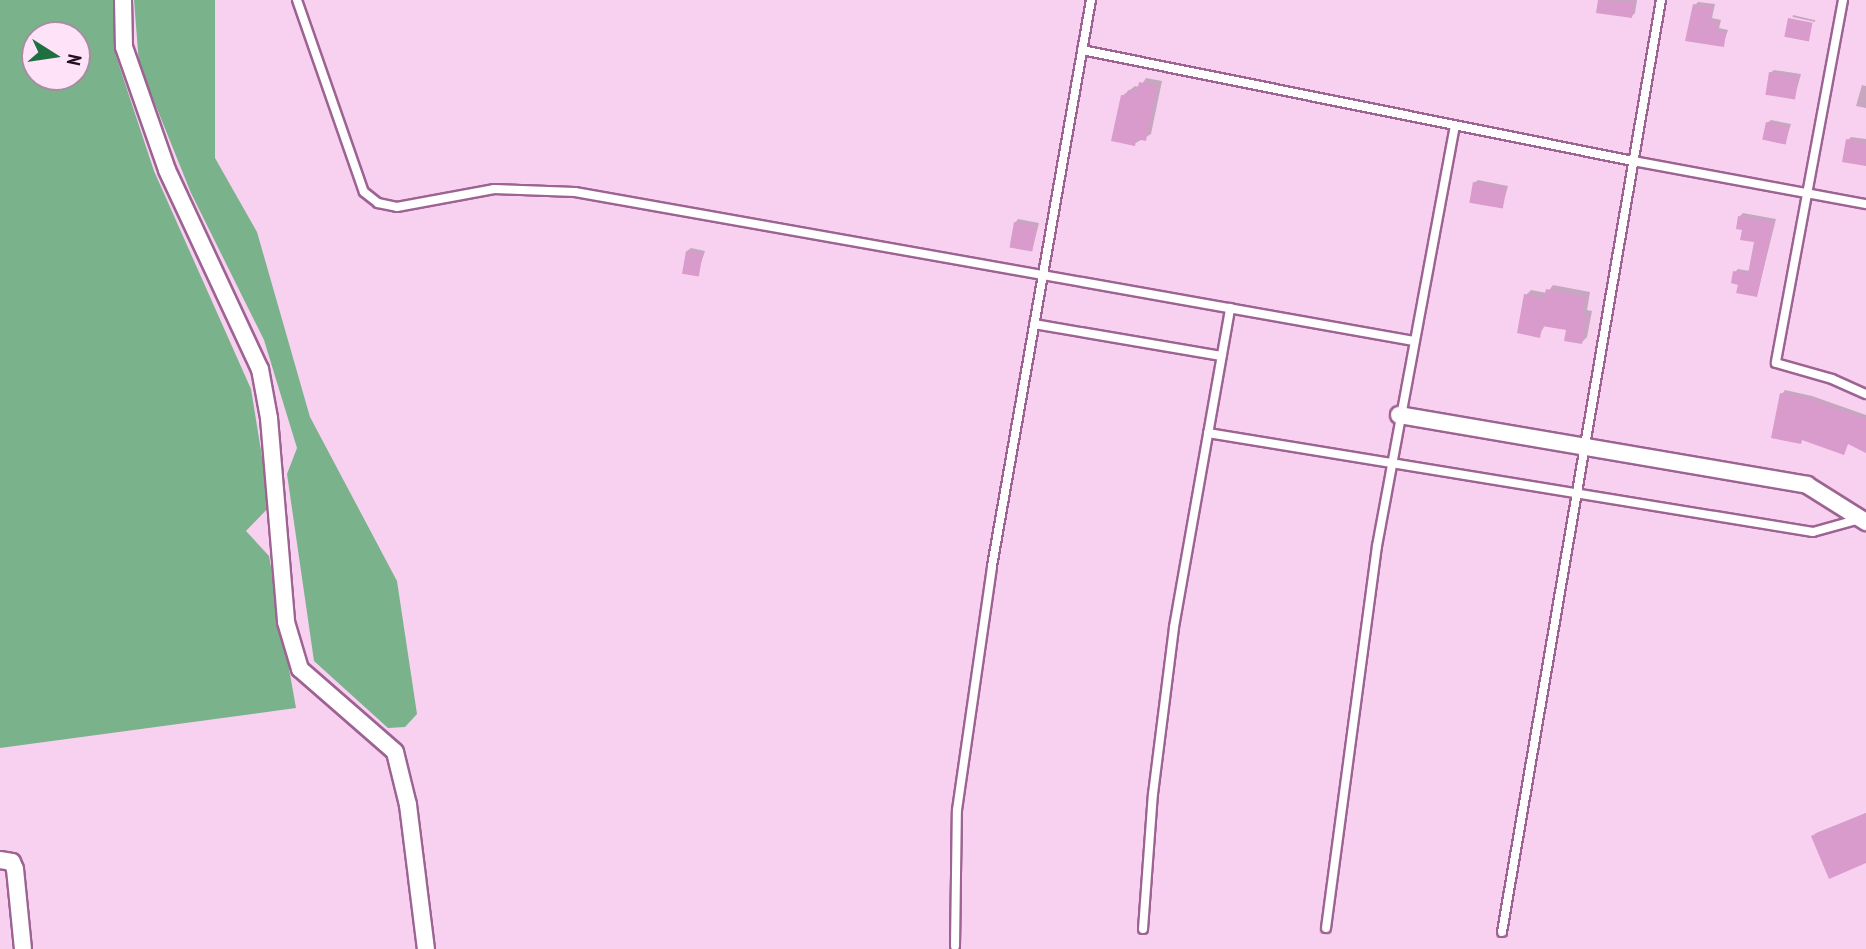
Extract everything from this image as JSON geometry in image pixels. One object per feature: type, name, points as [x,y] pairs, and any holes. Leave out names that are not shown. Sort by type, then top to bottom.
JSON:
[{"type":"street","points":[[123,0],[124,47],[167,170],[260,369],[269,418],[286,622],[300,669],[394,752],[408,805],[426,949]]},
{"type":"street","points":[[1399,415],[1807,485],[1864,520]]},
{"type":"street","points":[[6,861],[15,869],[23,949]]},
{"type":"lane","points":[[297,0],[364,192],[377,204],[397,206],[494,189],[575,192],[1414,341]]},
{"type":"lane","points":[[955,946],[957,810],[992,566],[1091,0]]},
{"type":"lane","points":[[1502,932],[1661,0]]},
{"type":"lane","points":[[1843,0],[1776,363],[1832,379],[1866,394]]},
{"type":"lane","points":[[1082,50],[1633,161],[1866,204]]},
{"type":"lane","points":[[1326,928],[1342,791],[1391,463],[1455,125]]},
{"type":"lane","points":[[1143,929],[1153,794],[1170,655],[1230,308]]},
{"type":"lane","points":[[1034,324],[1221,356]]},
{"type":"lane","points":[[1208,433],[1813,532],[1864,520]]},
{"type":"green space","points":[[0,0],[115,0],[114,50],[154,171],[251,389],[270,506],[246,531],[269,556],[296,708],[0,748]]},
{"type":"green space","points":[[134,0],[215,0],[215,158],[257,232],[310,417],[397,581],[417,714],[405,727],[388,728],[314,661],[287,474],[297,448],[264,340],[191,193],[139,64]]},
{"type":"building","points":[[1598,0],[1634,2],[1632,18],[1596,13]]},
{"type":"building","points":[[1693,4],[1712,7],[1710,21],[1719,23],[1717,31],[1726,32],[1724,47],[1685,41]]},
{"type":"building","points":[[1788,18],[1813,23],[1809,41],[1784,37]]},
{"type":"building","points":[[1769,72],[1799,77],[1795,99],[1765,95]]},
{"type":"building","points":[[1139,82],[1157,86],[1146,141],[1136,139],[1135,146],[1111,141],[1121,95],[1126,96],[1128,90],[1137,92]]},
{"type":"building","points":[[1766,122],[1789,127],[1786,145],[1762,140]]},
{"type":"building","points":[[1846,139],[1866,143],[1866,166],[1842,162]]},
{"type":"building","points":[[1473,182],[1506,188],[1503,209],[1469,203]]},
{"type":"building","points":[[1738,216],[1774,222],[1757,297],[1736,293],[1738,285],[1731,283],[1733,271],[1748,274],[1754,242],[1740,240],[1742,230],[1736,229]]},
{"type":"building","points":[[1014,222],[1037,226],[1032,252],[1009,248]]},
{"type":"building","points":[[686,251],[703,254],[699,277],[682,274]]},
{"type":"building","points":[[1546,289],[1586,297],[1582,315],[1587,316],[1582,344],[1564,341],[1566,330],[1542,326],[1540,338],[1517,333],[1524,294],[1544,298]]},
{"type":"building","points":[[1780,393],[1809,398],[1866,419],[1866,453],[1848,444],[1844,455],[1802,440],[1801,444],[1771,438]]},
{"type":"building","points":[[1866,813],[1866,863],[1829,879],[1811,836]]}]
